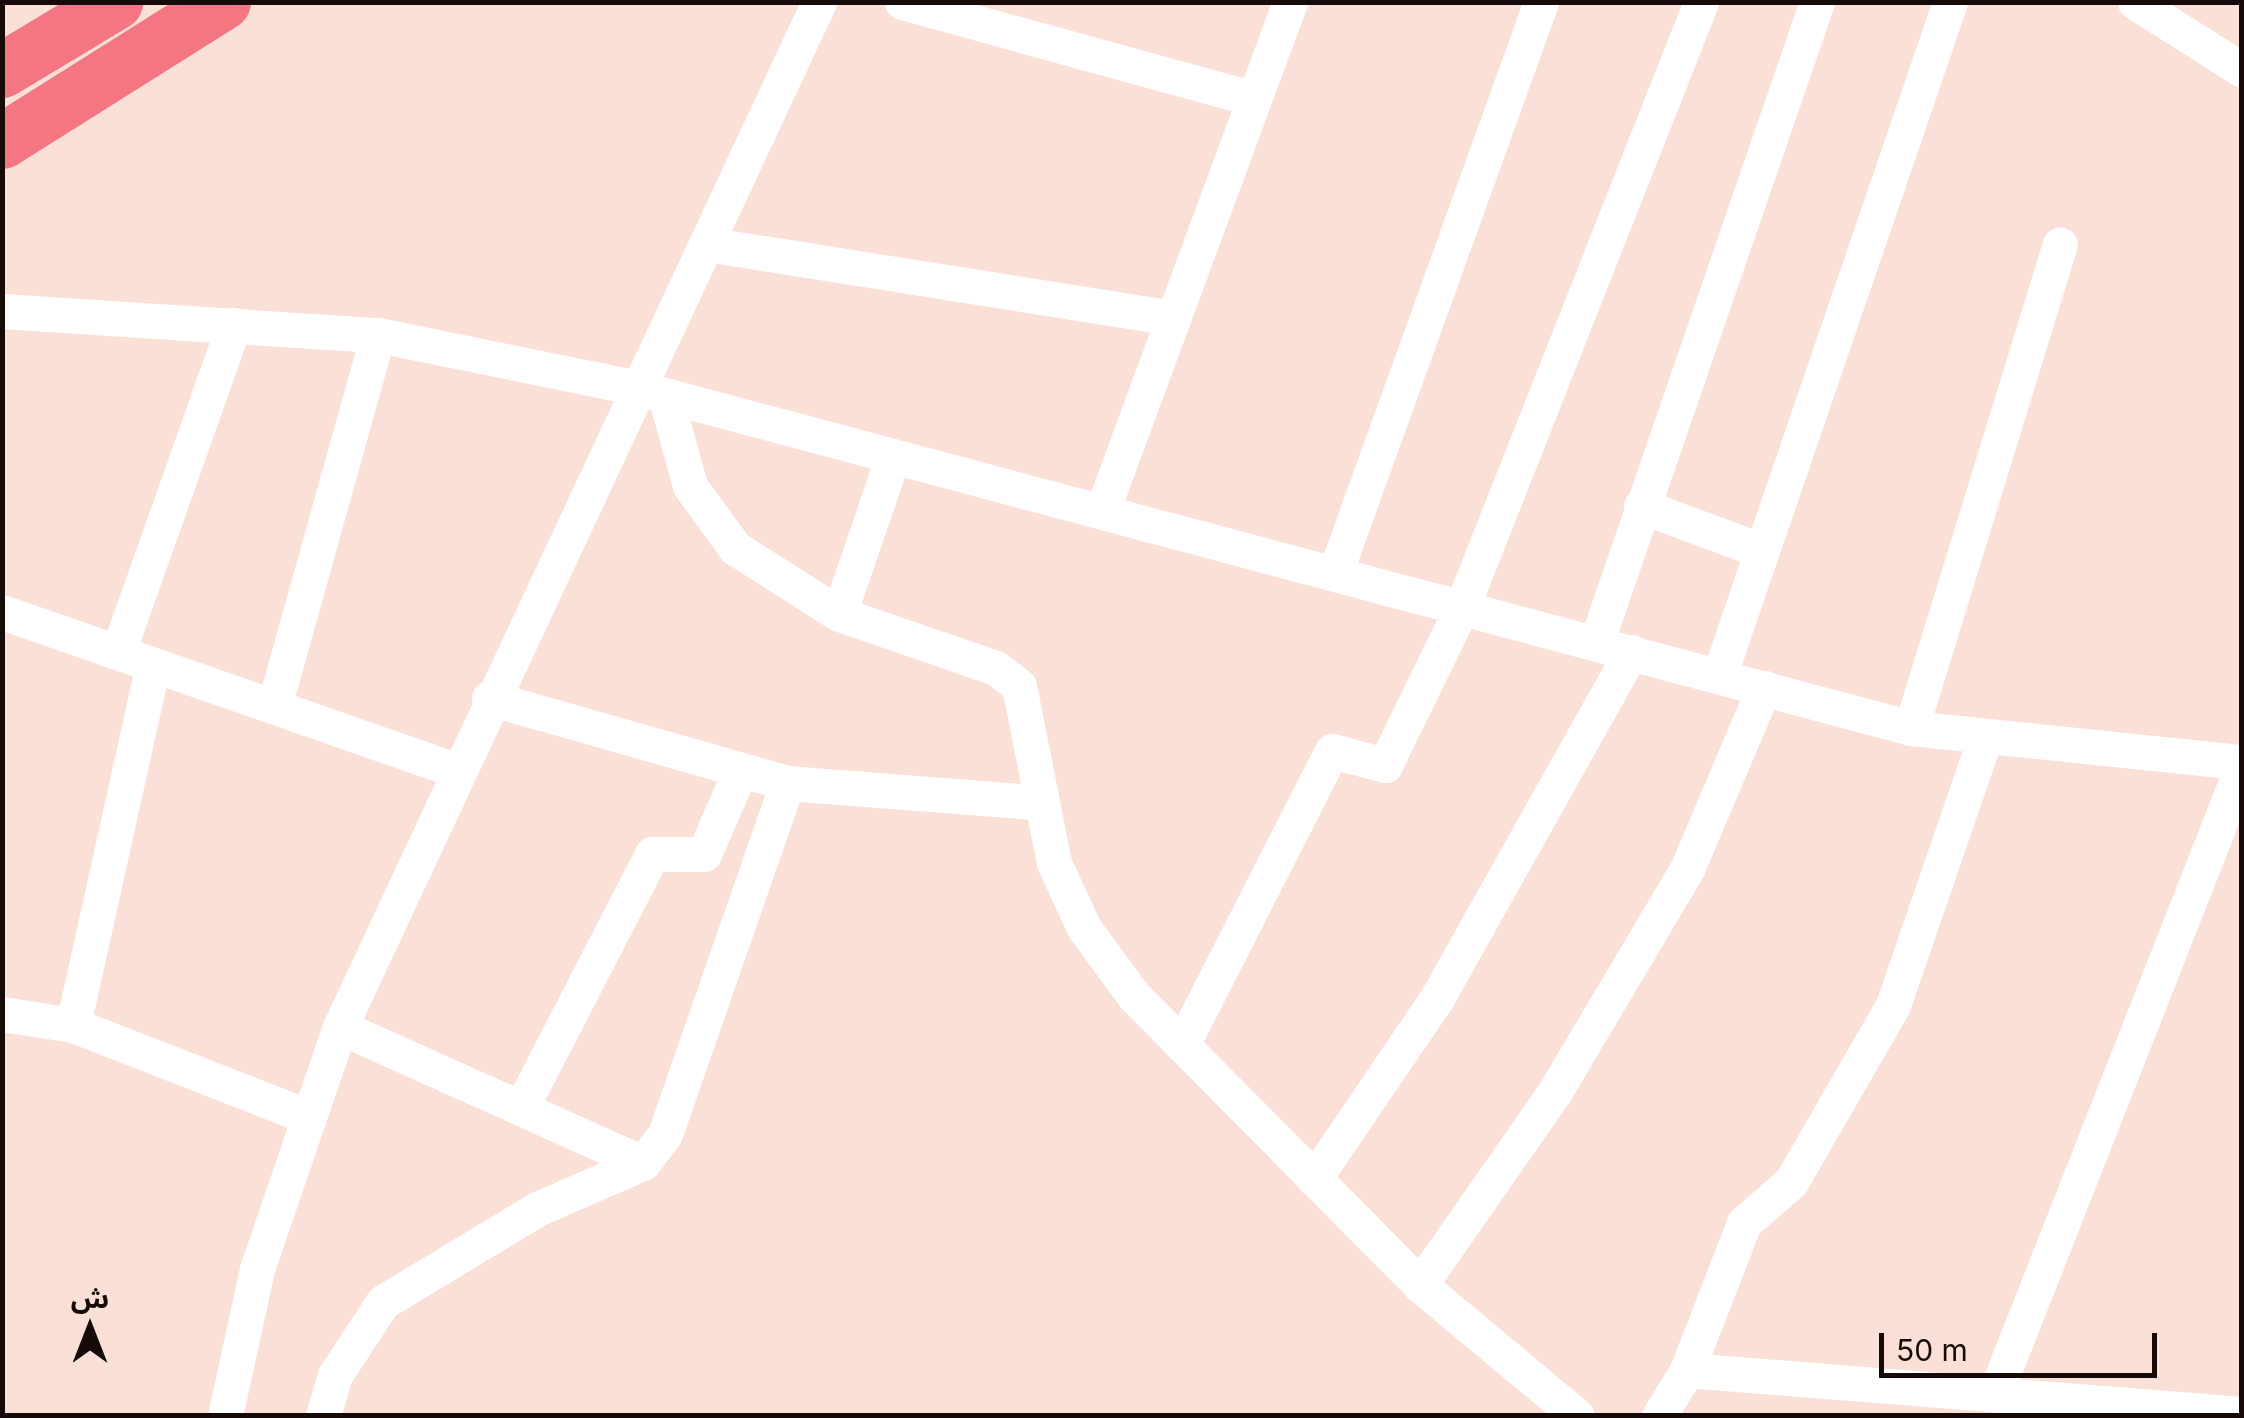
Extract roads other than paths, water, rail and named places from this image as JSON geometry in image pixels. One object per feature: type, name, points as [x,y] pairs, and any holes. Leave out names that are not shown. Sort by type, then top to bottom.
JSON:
[{"type":"highway","points":[[2,70],[115,2]]},
{"type":"highway","points":[[2,141],[222,2]]},
{"type":"street","points":[[226,1416],[256,1269],[304,1115],[340,1027],[489,698],[652,391],[706,244],[819,2]]},
{"type":"street","points":[[902,2],[1254,99]]},
{"type":"street","points":[[1102,511],[1290,2]]},
{"type":"street","points":[[1335,573],[1540,2]]},
{"type":"street","points":[[1182,1045],[1332,751],[1384,765],[1462,607],[1702,2]]},
{"type":"street","points":[[1596,643],[1817,2]]},
{"type":"street","points":[[1720,676],[1950,2]]},
{"type":"street","points":[[2135,2],[2242,70]]},
{"type":"street","points":[[706,244],[1173,318]]},
{"type":"street","points":[[1911,728],[2060,244]]},
{"type":"street","points":[[2,310],[378,334],[652,391],[1911,728],[1984,740],[2242,764],[1995,1394]]},
{"type":"street","points":[[118,652],[234,325]]},
{"type":"street","points":[[275,704],[378,334]]},
{"type":"street","points":[[652,391],[705,516],[734,548],[839,614],[996,668],[1019,686],[1036,802],[1084,928],[1182,1045],[1420,1285],[1577,1416]]},
{"type":"street","points":[[839,614],[893,456]]},
{"type":"street","points":[[1641,506],[1760,550]]},
{"type":"street","points":[[2,612],[456,770]]},
{"type":"street","points":[[1314,1179],[1437,998],[1630,652]]},
{"type":"street","points":[[74,1026],[153,664]]},
{"type":"street","points":[[1420,1285],[1554,1093],[1687,868],[1764,688]]},
{"type":"street","points":[[489,698],[740,773],[787,783],[1036,802]]},
{"type":"street","points":[[1659,1416],[1687,1370],[1744,1223],[1791,1182],[1893,1005],[1984,740]]},
{"type":"street","points":[[520,1108],[652,854],[704,854],[740,773]]},
{"type":"street","points":[[323,1416],[335,1375],[383,1302],[537,1209],[642,1163],[684,1087],[787,783]]},
{"type":"street","points":[[2,1014],[74,1026],[304,1115]]},
{"type":"street","points":[[340,1027],[642,1163]]},
{"type":"street","points":[[1687,1370],[1995,1394],[2103,1409],[2242,1414]]}]
